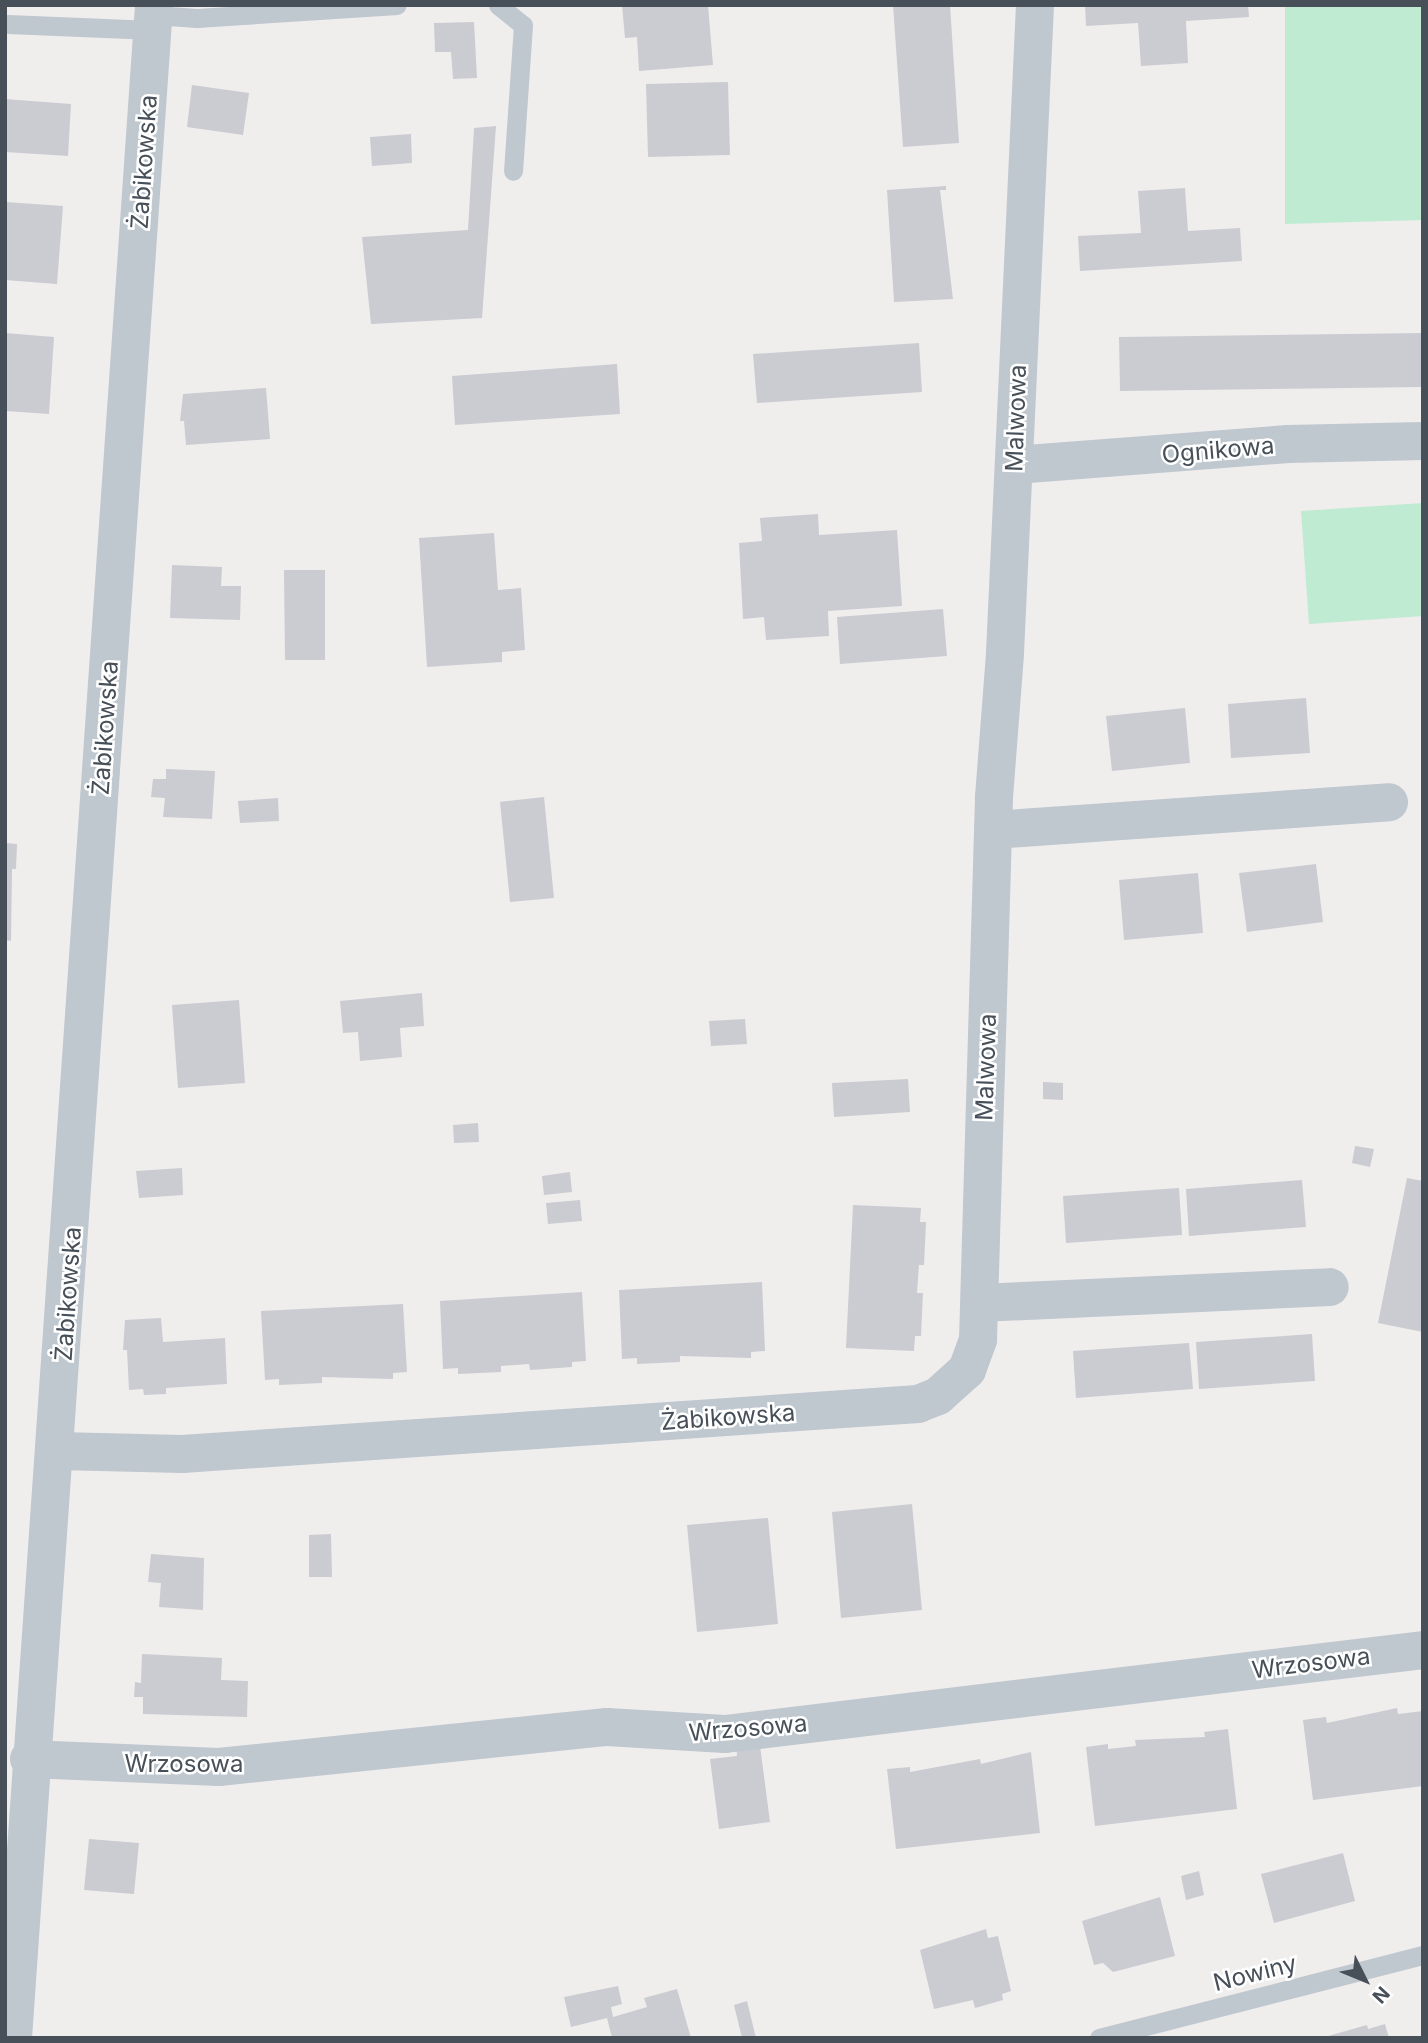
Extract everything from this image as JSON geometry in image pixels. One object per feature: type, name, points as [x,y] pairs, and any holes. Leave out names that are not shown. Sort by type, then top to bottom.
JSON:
[{"type":"street","name":"Malwowa","points":[[980,1303],[993,830],[1014,466],[1035,5]]},
{"type":"street","name":"Żabikowska","points":[[13,2038],[29,1759],[58,1451],[154,17]]},
{"type":"street","name":"Ognikowa","points":[[1014,466],[1288,444],[1423,442]]},
{"type":"street","points":[[993,830],[1389,802]]},
{"type":"street","points":[[980,1303],[1330,1287]]},
{"type":"street","name":"Żabikowska","points":[[58,1451],[182,1454],[918,1404],[938,1396],[967,1370],[978,1340],[980,1303]]},
{"type":"street","name":"Wrzosowa","points":[[29,1759],[219,1768],[607,1727],[725,1734],[1423,1650]]},
{"type":"lane","points":[[8,24],[154,17],[197,18],[397,5]]},
{"type":"lane","points":[[498,5],[523,25],[513,171]]},
{"type":"lane","name":"Nowiny","points":[[1100,2038],[1423,1955]]},
{"type":"green space","points":[[1285,5],[1423,5],[1423,220],[1285,224]]},
{"type":"green space","points":[[1423,503],[1423,616],[1309,624],[1301,511]]},
{"type":"building","points":[[622,5],[708,5],[713,65],[639,71],[637,37],[625,38]]},
{"type":"building","points":[[893,5],[950,5],[959,143],[903,147]]},
{"type":"building","points":[[1085,5],[1248,5],[1249,17],[1186,21],[1188,63],[1141,66],[1138,23],[1086,26]]},
{"type":"building","points":[[474,22],[477,78],[453,79],[451,52],[435,52],[434,23]]},
{"type":"building","points":[[728,82],[730,155],[648,157],[646,84]]},
{"type":"building","points":[[192,85],[249,93],[243,135],[187,127]]},
{"type":"building","points":[[5,99],[71,104],[68,156],[5,152]]},
{"type":"building","points":[[496,126],[482,318],[371,324],[362,237],[468,230],[474,128]]},
{"type":"building","points":[[411,134],[412,163],[372,166],[370,137]]},
{"type":"building","points":[[946,186],[946,190],[940,190],[953,299],[894,302],[887,190]]},
{"type":"building","points":[[1185,188],[1188,231],[1240,228],[1242,261],[1080,271],[1078,236],[1141,233],[1138,191]]},
{"type":"building","points":[[5,202],[63,206],[57,284],[5,280]]},
{"type":"building","points":[[5,333],[54,337],[49,414],[5,411]]},
{"type":"building","points":[[1423,333],[1423,387],[1120,391],[1119,337]]},
{"type":"building","points":[[919,343],[922,392],[757,403],[753,354]]},
{"type":"building","points":[[617,364],[620,414],[455,425],[452,376]]},
{"type":"building","points":[[266,388],[270,439],[186,445],[184,421],[180,421],[183,394]]},
{"type":"building","points":[[818,514],[819,535],[897,530],[902,606],[828,611],[829,636],[766,640],[764,617],[743,619],[739,543],[762,541],[760,518]]},
{"type":"building","points":[[494,533],[498,590],[521,588],[525,650],[502,652],[502,662],[427,667],[419,538]]},
{"type":"building","points":[[172,565],[222,567],[221,586],[241,586],[240,620],[170,618]]},
{"type":"building","points":[[284,570],[325,570],[325,660],[285,660]]},
{"type":"building","points":[[943,609],[947,656],[840,664],[837,617]]},
{"type":"building","points":[[1306,698],[1310,753],[1231,758],[1228,704]]},
{"type":"building","points":[[1185,708],[1190,763],[1112,771],[1106,716]]},
{"type":"building","points":[[166,769],[215,771],[212,819],[163,817],[165,798],[151,797],[153,779],[166,779]]},
{"type":"building","points":[[544,797],[554,898],[510,902],[500,802]]},
{"type":"building","points":[[278,798],[279,821],[240,823],[238,801]]},
{"type":"building","points":[[5,843],[17,844],[16,869],[12,869],[11,941],[5,940]]},
{"type":"building","points":[[1316,864],[1323,922],[1247,932],[1239,873]]},
{"type":"building","points":[[1198,873],[1203,933],[1124,940],[1119,880]]},
{"type":"building","points":[[422,993],[424,1026],[400,1028],[402,1057],[360,1061],[358,1032],[343,1033],[340,1001]]},
{"type":"building","points":[[239,1000],[245,1083],[178,1088],[172,1005]]},
{"type":"building","points":[[745,1019],[747,1044],[711,1046],[709,1021]]},
{"type":"building","points":[[908,1079],[910,1112],[834,1117],[832,1083]]},
{"type":"building","points":[[1043,1082],[1063,1083],[1063,1100],[1043,1099]]},
{"type":"building","points":[[478,1123],[479,1142],[454,1143],[453,1125]]},
{"type":"building","points":[[1355,1146],[1374,1149],[1370,1167],[1352,1163]]},
{"type":"building","points":[[182,1168],[183,1195],[139,1198],[136,1171]]},
{"type":"building","points":[[570,1172],[572,1192],[544,1195],[542,1176]]},
{"type":"building","points":[[1407,1178],[1423,1181],[1423,1332],[1378,1323]]},
{"type":"building","points":[[1302,1180],[1306,1227],[1189,1236],[1186,1189]]},
{"type":"building","points":[[1179,1188],[1182,1235],[1066,1243],[1063,1196]]},
{"type":"building","points":[[580,1200],[582,1221],[548,1224],[546,1203]]},
{"type":"building","points":[[853,1205],[921,1208],[920,1222],[926,1222],[924,1265],[919,1265],[917,1293],[923,1293],[921,1336],[915,1336],[914,1351],[846,1348]]},
{"type":"building","points":[[762,1282],[765,1351],[751,1352],[751,1358],[680,1356],[680,1362],[637,1364],[637,1358],[622,1359],[619,1290]]},
{"type":"building","points":[[582,1292],[586,1361],[572,1362],[572,1367],[530,1370],[529,1364],[501,1366],[501,1372],[458,1374],[458,1368],[443,1369],[440,1301]]},
{"type":"building","points":[[403,1304],[407,1372],[393,1373],[393,1379],[322,1377],[322,1383],[279,1385],[279,1379],[265,1380],[261,1311]]},
{"type":"building","points":[[161,1318],[163,1342],[225,1338],[227,1384],[166,1388],[166,1394],[144,1395],[143,1389],[129,1390],[127,1350],[123,1350],[125,1320]]},
{"type":"building","points":[[1312,1334],[1315,1381],[1199,1389],[1196,1342]]},
{"type":"building","points":[[1189,1343],[1193,1389],[1076,1398],[1073,1351]]},
{"type":"building","points":[[912,1504],[922,1610],[841,1618],[832,1512]]},
{"type":"building","points":[[768,1518],[778,1624],[697,1632],[687,1525]]},
{"type":"building","points":[[331,1534],[332,1577],[309,1577],[309,1535]]},
{"type":"building","points":[[151,1554],[204,1558],[203,1610],[159,1607],[161,1583],[148,1582]]},
{"type":"building","points":[[142,1654],[222,1658],[221,1680],[248,1681],[247,1717],[143,1714],[143,1697],[134,1697],[135,1682],[141,1683]]},
{"type":"building","points":[[1397,1708],[1398,1714],[1423,1711],[1423,1786],[1313,1800],[1303,1720],[1326,1717],[1327,1723]]},
{"type":"building","points":[[1228,1729],[1237,1809],[1095,1826],[1086,1747],[1108,1744],[1108,1749],[1136,1746],[1135,1740],[1205,1737],[1204,1732]]},
{"type":"building","points":[[759,1738],[770,1822],[719,1829],[710,1759],[737,1756],[736,1741]]},
{"type":"building","points":[[1031,1752],[1040,1833],[896,1849],[887,1769],[910,1767],[910,1772],[980,1759],[981,1764]]},
{"type":"building","points":[[89,1839],[139,1843],[134,1894],[84,1890]]},
{"type":"building","points":[[1343,1853],[1355,1901],[1274,1923],[1261,1874]]},
{"type":"building","points":[[1199,1871],[1204,1895],[1186,1900],[1181,1876]]},
{"type":"building","points":[[1160,1897],[1175,1956],[1113,1972],[1103,1963],[1094,1965],[1082,1921]]},
{"type":"building","points":[[986,1929],[988,1938],[998,1936],[1011,1991],[1002,1994],[1003,2000],[975,2008],[973,2000],[934,2009],[920,1950]]},
{"type":"building","points":[[618,1986],[622,2004],[611,2007],[613,2017],[647,2007],[644,1998],[677,1989],[691,2038],[612,2038],[607,2018],[571,2027],[564,1997]]},
{"type":"building","points":[[747,2001],[756,2038],[742,2038],[734,2005]]},
{"type":"building","points":[[1385,2024],[1389,2038],[1321,2038],[1367,2025],[1368,2029]]}]
